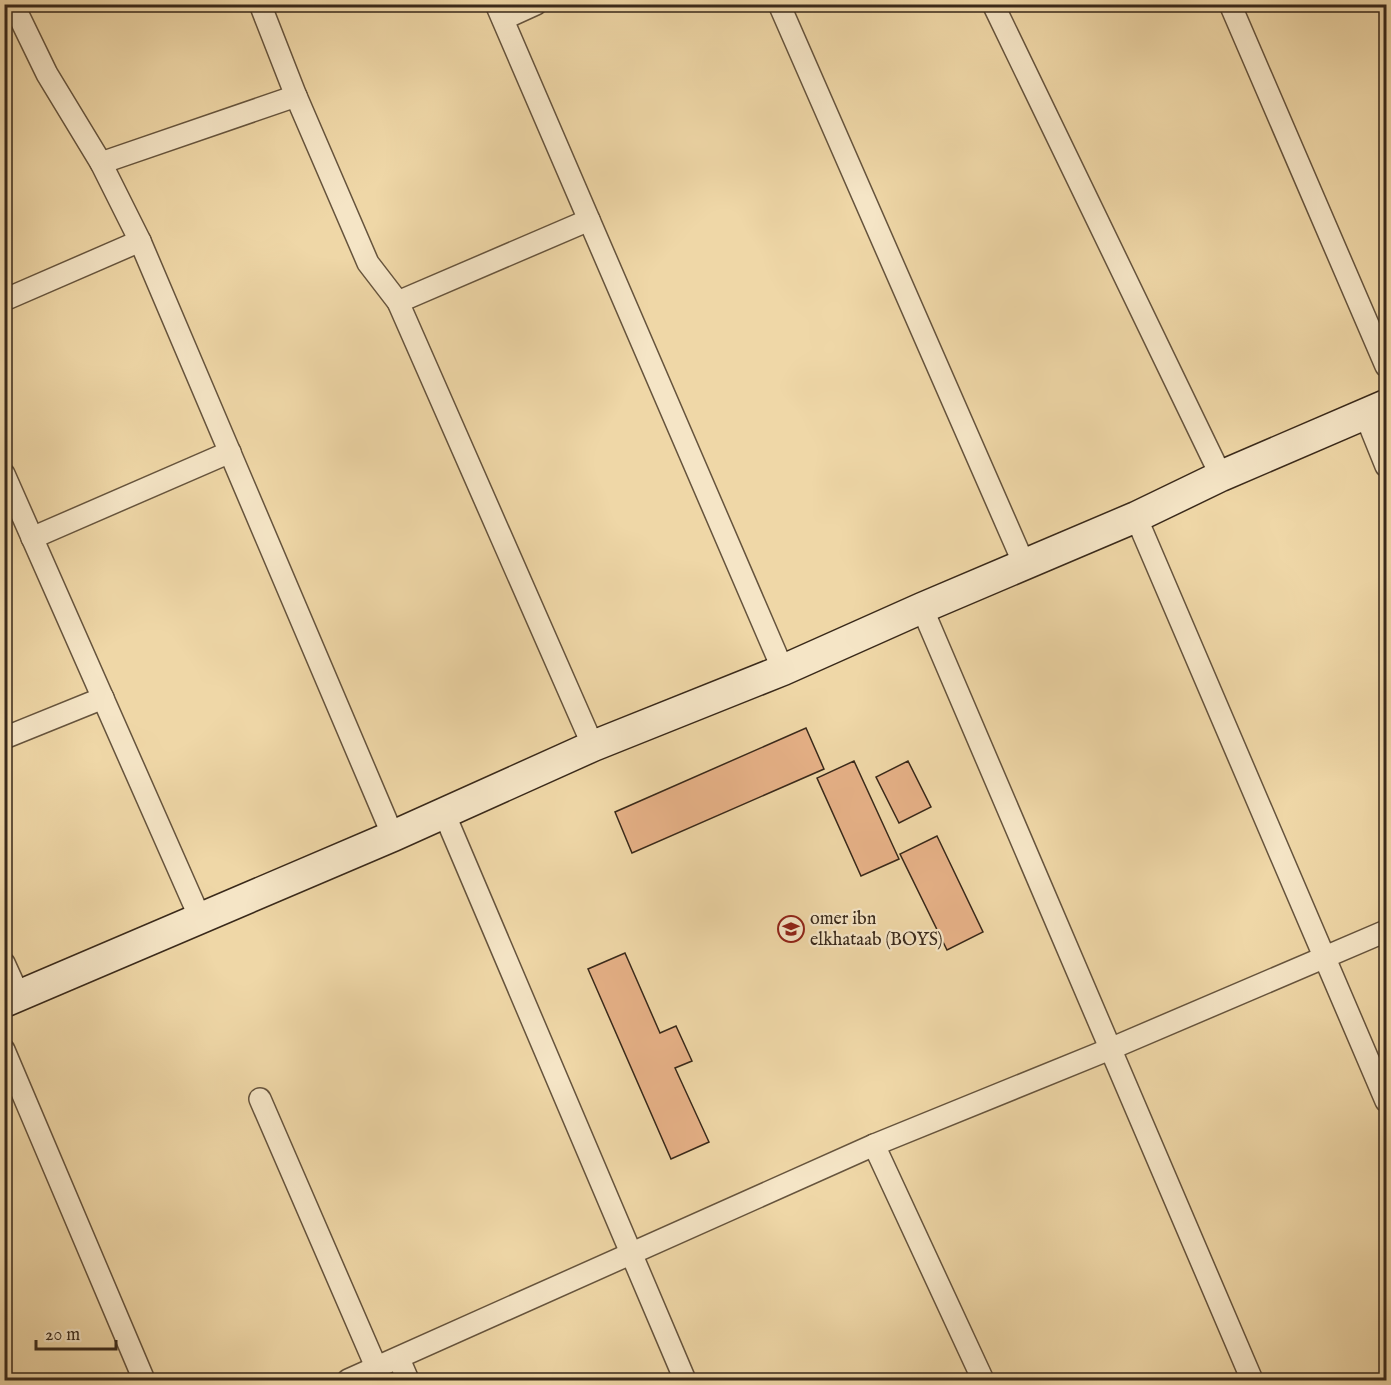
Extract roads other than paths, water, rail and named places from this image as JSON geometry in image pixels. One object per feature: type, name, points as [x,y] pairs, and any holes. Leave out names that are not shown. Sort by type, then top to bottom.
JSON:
[{"type":"main road","points":[[12,999],[393,836],[593,746],[783,670],[1136,517],[1221,476],[1376,409]]},
{"type":"street","points":[[13,4],[46,74],[101,164],[140,241],[393,836]]},
{"type":"street","points":[[260,4],[296,96],[368,263],[398,302],[593,746]]},
{"type":"street","points":[[536,4],[500,12],[783,670]]},
{"type":"street","points":[[779,4],[1024,564]]},
{"type":"street","points":[[993,4],[1221,476]]},
{"type":"street","points":[[1230,4],[1386,366]]},
{"type":"street","points":[[101,164],[296,96]]},
{"type":"street","points":[[398,302],[589,220]]},
{"type":"street","points":[[4,300],[140,241]]},
{"type":"street","points":[[1376,409],[1386,466]]},
{"type":"street","points":[[33,538],[230,452]]},
{"type":"street","points":[[4,474],[200,918]]},
{"type":"street","points":[[1136,517],[1386,1101]]},
{"type":"street","points":[[922,608],[1252,1380]]},
{"type":"street","points":[[4,738],[103,698]]},
{"type":"street","points":[[444,813],[685,1380]]},
{"type":"street","points":[[348,1380],[874,1145],[1110,1049],[1386,931]]},
{"type":"street","points":[[4,963],[12,999]]},
{"type":"street","points":[[4,1050],[144,1380]]},
{"type":"street","points":[[260,1098],[377,1369]]},
{"type":"street","points":[[874,1145],[982,1380]]},
{"type":"street","points":[[399,1359],[408,1380]]},
{"type":"place","name":"omer ibn elkhataab (BOYS)","points":[[791,929]]}]
